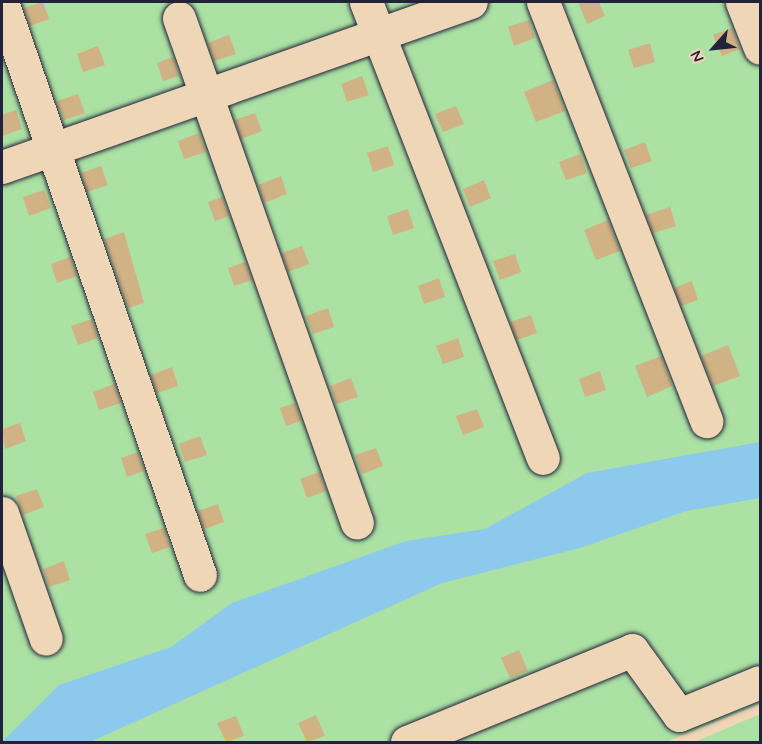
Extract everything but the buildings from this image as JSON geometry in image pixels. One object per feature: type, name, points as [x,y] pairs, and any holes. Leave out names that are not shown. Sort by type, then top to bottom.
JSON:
[{"type":"lane","points":[[2,2],[49,151],[200,575]]},
{"type":"lane","points":[[366,2],[543,458]]},
{"type":"lane","points":[[2,167],[471,2]]},
{"type":"lane","points":[[543,2],[706,421]]},
{"type":"lane","points":[[742,2],[760,48]]},
{"type":"lane","points":[[179,18],[357,523]]},
{"type":"lane","points":[[2,513],[46,639]]},
{"type":"lane","points":[[407,742],[632,650],[678,715],[760,682]]},
{"type":"green space","points":[[2,2],[760,2],[760,704],[666,742],[2,742]]},
{"type":"green space","points":[[760,714],[760,742],[695,742]]},
{"type":"water","points":[[760,442],[760,498],[686,511],[580,548],[442,583],[90,742],[2,742],[59,685],[171,647],[232,603],[406,541],[485,529],[587,473]]}]
